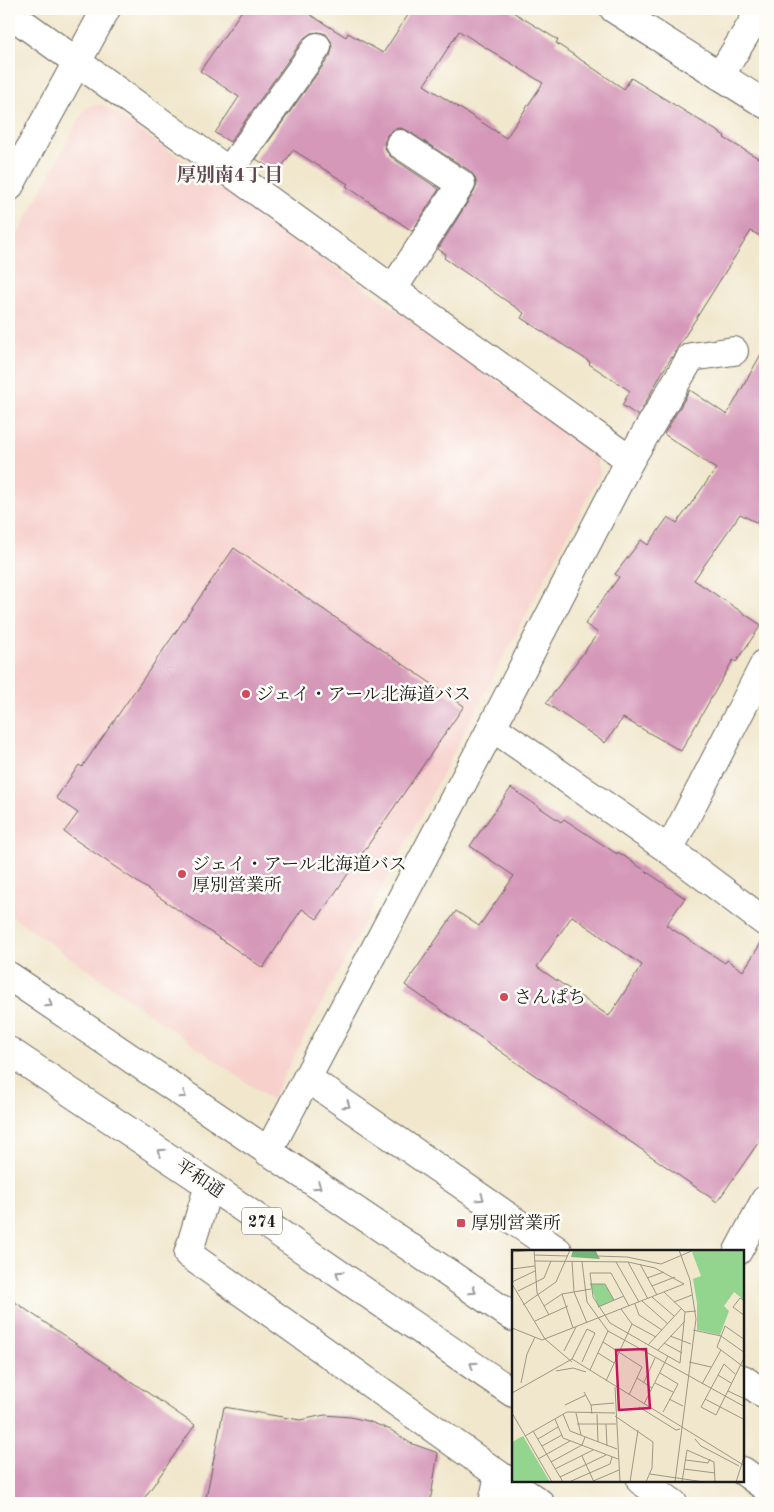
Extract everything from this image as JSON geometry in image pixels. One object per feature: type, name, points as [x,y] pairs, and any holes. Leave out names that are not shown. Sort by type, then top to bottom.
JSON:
[{"type":"main road","points":[[9,187],[106,9]]},
{"type":"main road","points":[[614,9],[765,104]]},
{"type":"main road","points":[[720,76],[761,9]]},
{"type":"main road","points":[[9,13],[630,460]]},
{"type":"main road","points":[[229,171],[317,47]]},
{"type":"main road","points":[[393,289],[461,184],[400,144]]},
{"type":"main road","points":[[268,1152],[630,460],[691,356],[734,351]]},
{"type":"main road","points":[[668,850],[765,663]]},
{"type":"main road","points":[[492,727],[668,850],[765,922]]},
{"type":"main road","points":[[9,976],[512,1316]]},
{"type":"main road","name":"平和通","points":[[9,1051],[512,1392]]},
{"type":"main road","points":[[307,1078],[557,1250]]},
{"type":"main road","points":[[209,1185],[188,1254],[540,1503]]},
{"type":"main road","points":[[739,1250],[765,1200]]},
{"type":"main road","points":[[744,1380],[765,1395]]},
{"type":"main road","points":[[744,1472],[765,1486]]},
{"type":"main road","points":[[494,1503],[499,1475]]},
{"type":"main road","points":[[642,1482],[673,1503]]},
{"type":"shaded area","name":"ジェイ・アール北海道バス","points":[[102,104],[595,449],[600,474],[271,1100],[9,914],[9,250],[86,107]]},
{"type":"building","points":[[243,9],[301,9],[346,37],[348,33],[383,53],[412,9],[508,9],[558,40],[556,43],[624,89],[631,78],[765,162],[765,239],[751,231],[663,371],[638,416],[622,405],[630,391],[589,364],[590,362],[521,318],[524,313],[444,258],[446,254],[438,249],[477,185],[475,177],[470,171],[408,131],[400,128],[393,130],[387,135],[384,144],[386,151],[391,157],[439,189],[412,231],[346,186],[348,184],[293,150],[278,173],[256,159],[330,56],[332,49],[331,41],[326,34],[319,32],[311,33],[304,38],[230,142],[215,133],[239,97],[200,71]],"holes":[[[459,31],[543,83],[506,138],[424,85]]]},
{"type":"building","points":[[765,347],[765,527],[740,514],[694,580],[761,625],[736,662],[733,660],[681,751],[623,718],[605,743],[546,703],[598,633],[585,624],[619,577],[615,574],[641,540],[648,545],[668,517],[677,523],[716,469],[664,434],[690,390],[727,415]]},
{"type":"building","points":[[234,548],[464,706],[317,919],[302,909],[263,968],[64,832],[78,813],[56,798],[79,765],[82,767]]},
{"type":"building","points":[[511,788],[561,822],[564,819],[617,854],[618,852],[685,898],[666,925],[725,963],[727,960],[743,971],[765,937],[765,1133],[717,1202],[405,985],[456,911],[479,926],[514,876],[470,846]],"holes":[[[572,916],[642,965],[609,1016],[537,967]]]},
{"type":"building","points":[[9,1298],[195,1425],[141,1503],[9,1503]]},
{"type":"building","points":[[224,1407],[300,1420],[325,1415],[350,1417],[368,1421],[391,1430],[410,1443],[438,1453],[430,1503],[205,1503]]},
{"type":"place","name":"ジェイ・アール北海道バス","points":[[246,694]]},
{"type":"place","name":"ジェイ・アール北海道バス 厚別営業所","points":[[182,874]]},
{"type":"place","name":"さんぱち","points":[[504,997]]},
{"type":"place","name":"厚別営業所","points":[[461,1223]]},
{"type":"district","name":"厚別南4丁目","points":[[230,174]]}]
